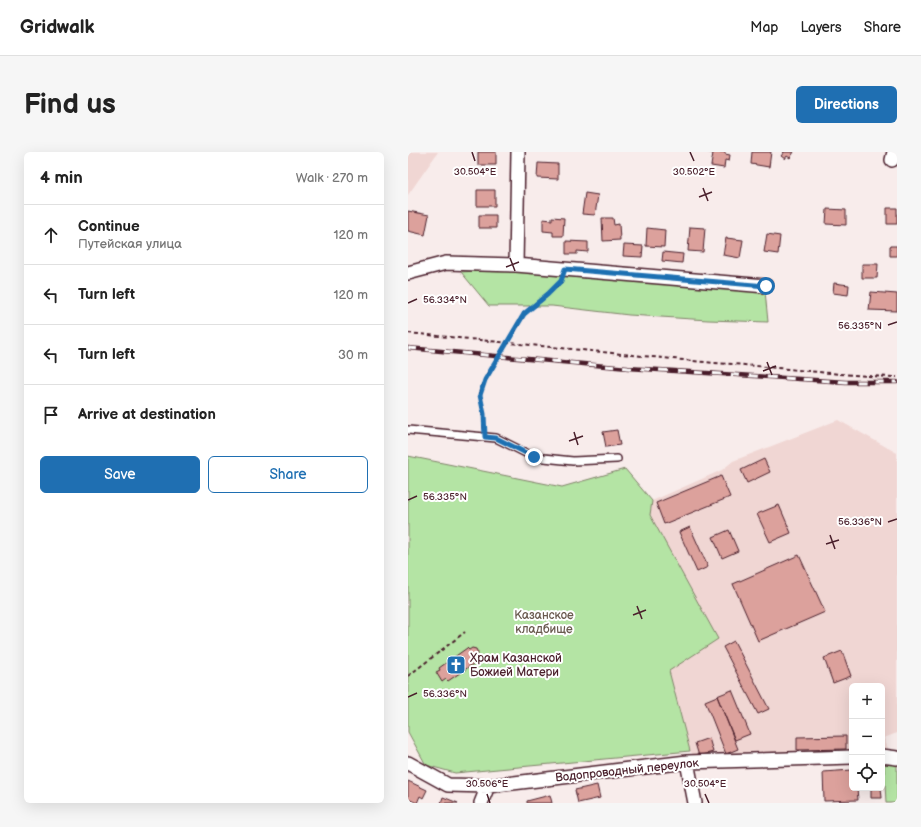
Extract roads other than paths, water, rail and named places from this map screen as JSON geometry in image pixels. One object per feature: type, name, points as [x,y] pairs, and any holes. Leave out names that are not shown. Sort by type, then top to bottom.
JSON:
[{"type":"street","points":[[516,264],[518,152]]},
{"type":"street","points":[[408,273],[446,263],[516,264],[766,286]]},
{"type":"street","points":[[885,756],[897,758]]},
{"type":"street","name":"Водопроводный переулок","points":[[408,763],[448,786],[488,786],[686,762],[849,757]]},
{"type":"street","points":[[686,762],[695,803]]},
{"type":"street","points":[[481,803],[488,786]]},
{"type":"lane","points":[[408,430],[496,438],[534,457],[574,461],[617,459]]},
{"type":"railway","points":[[408,348],[628,368],[846,382],[897,382]]},
{"type":"place","name":"Храм Казанской Божией Матери","points":[[456,665]]},
{"type":"park label","name":"Казанское кладбище","points":[[544,622]]}]
